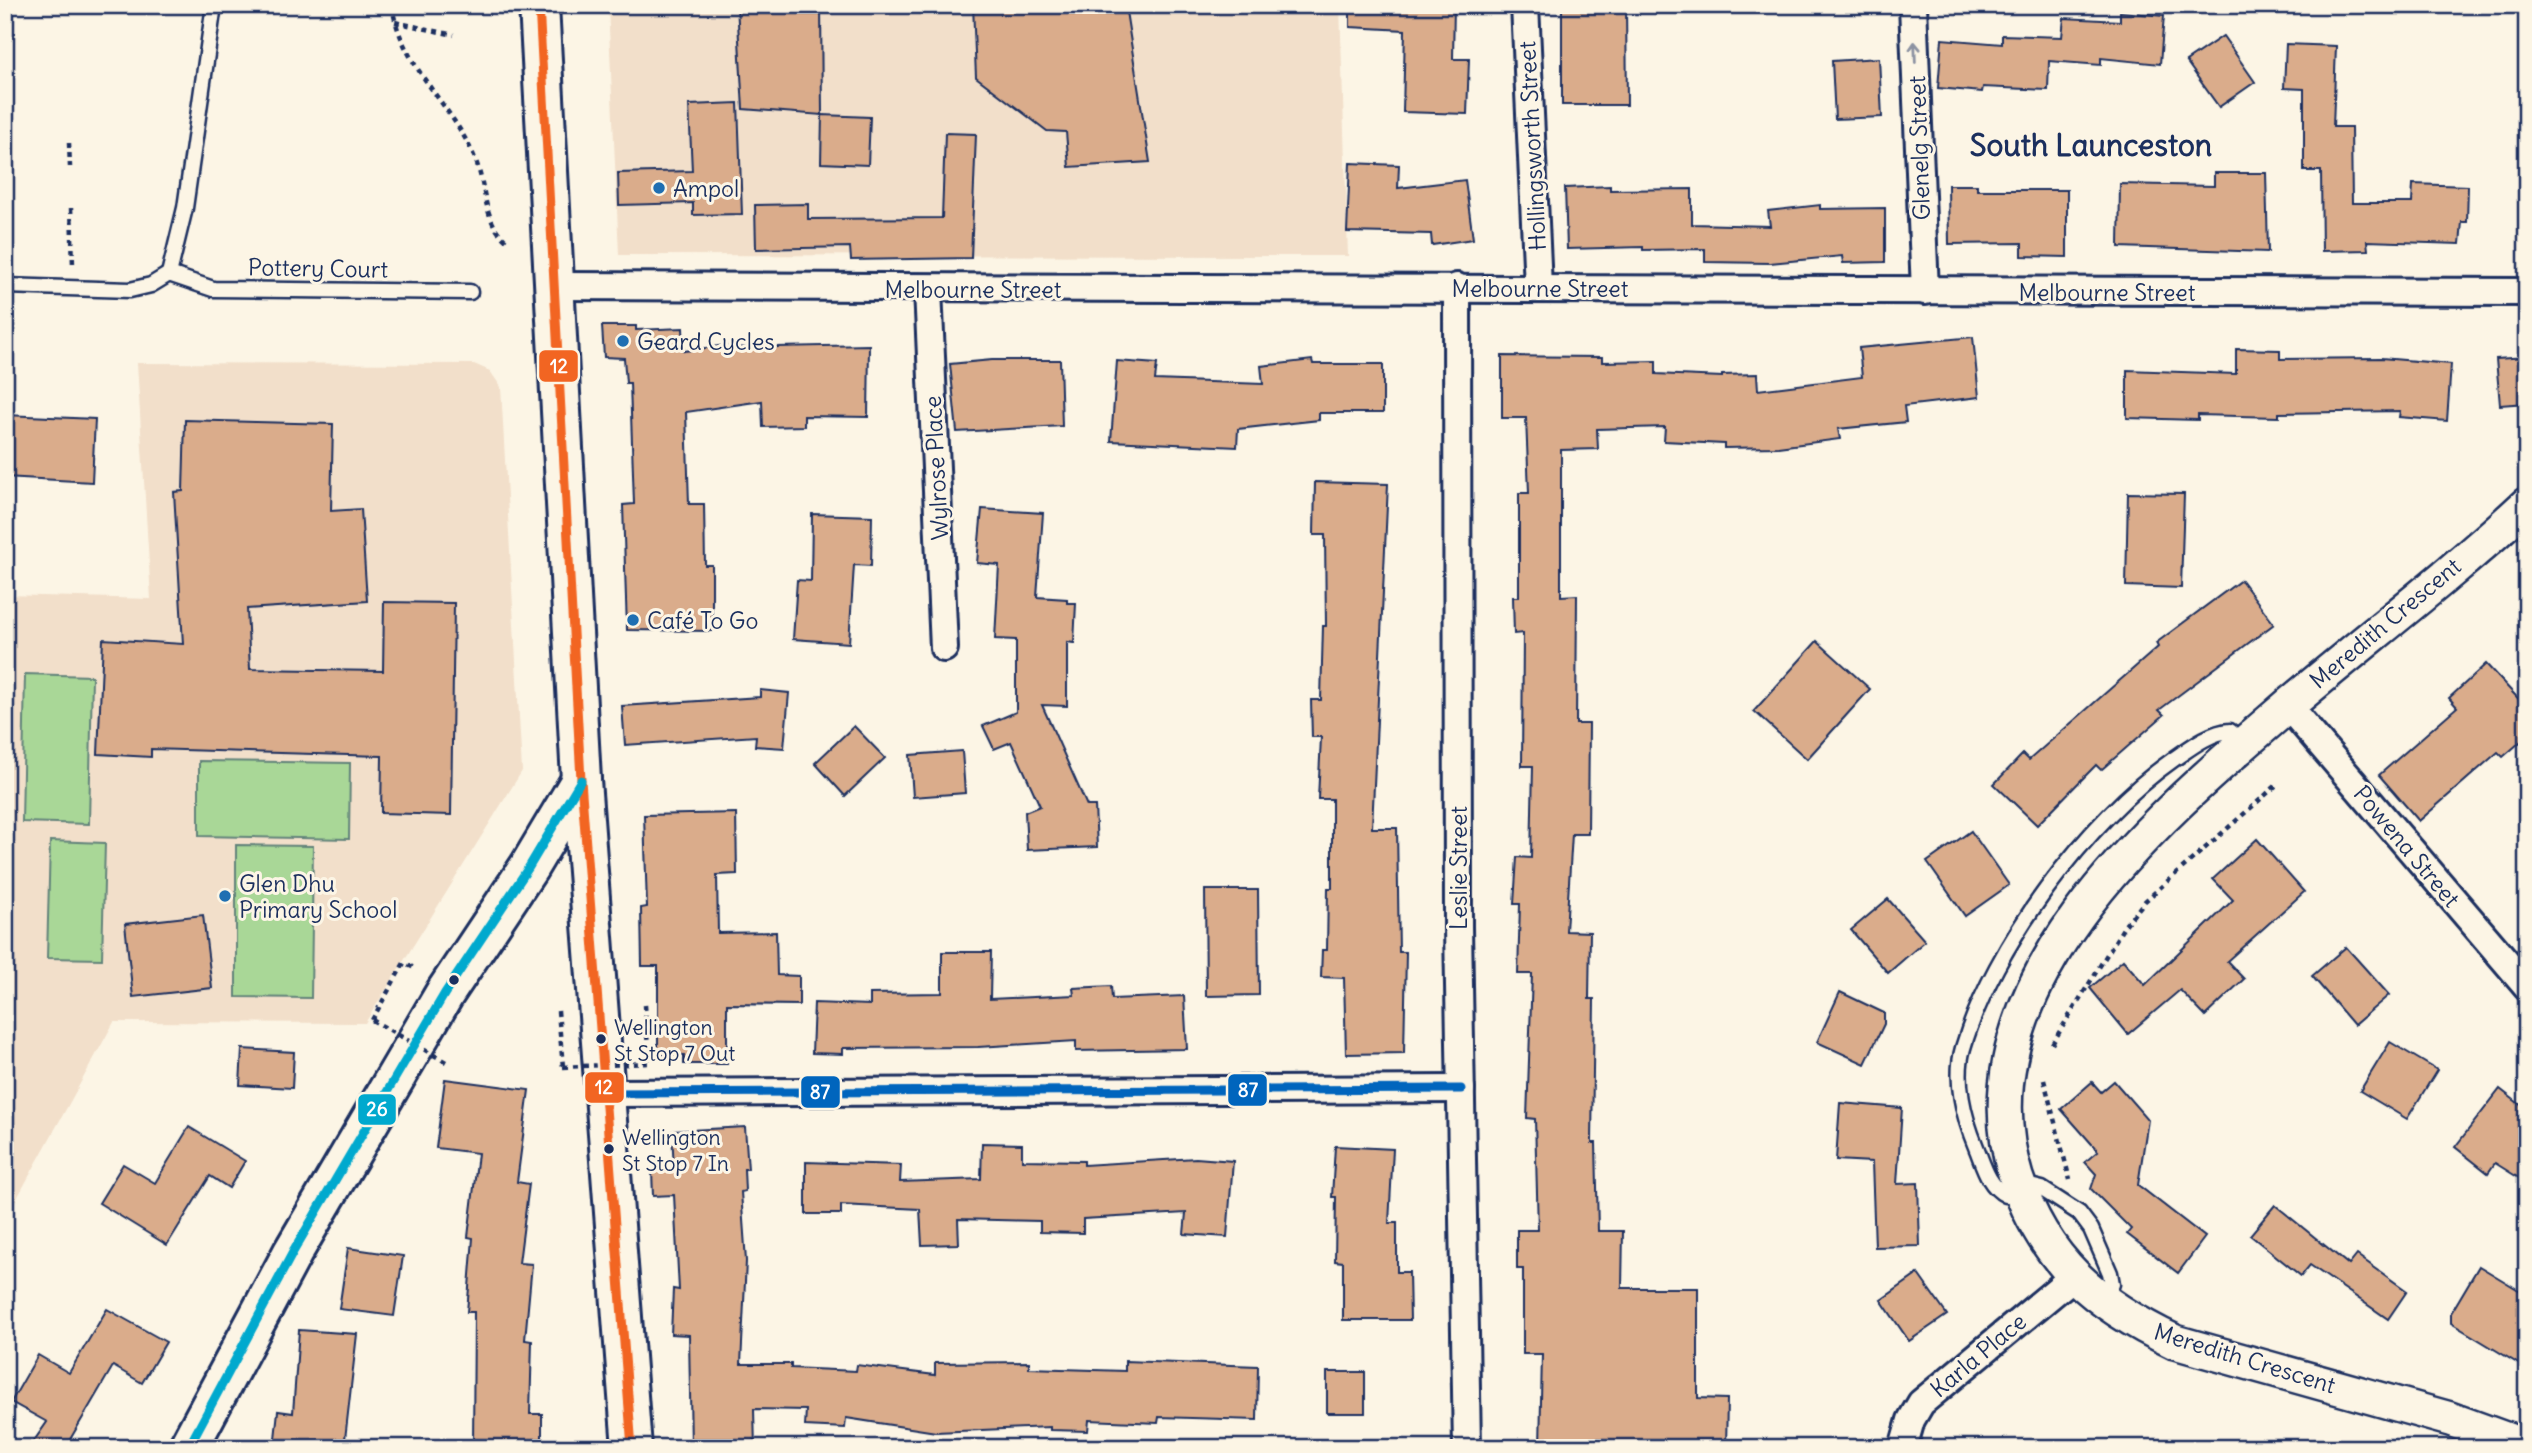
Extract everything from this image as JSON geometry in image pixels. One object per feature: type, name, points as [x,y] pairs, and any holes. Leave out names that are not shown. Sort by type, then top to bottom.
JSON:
[{"type":"main road","points":[[539,5],[581,780],[632,1448]]},
{"type":"main road","points":[[188,1448],[293,1252],[431,1017],[529,867],[581,780]]},
{"type":"street","name":"Hollingsworth Street","points":[[1525,5],[1538,288]]},
{"type":"street","name":"Glenelg Street","points":[[1913,5],[1925,291]]},
{"type":"street","name":"Melbourne Street","points":[[553,286],[2527,292]]},
{"type":"street","name":"Leslie Street","points":[[1457,288],[1458,927],[1467,1448]]},
{"type":"street","name":"Wylrose Place","points":[[928,289],[944,648]]},
{"type":"street","name":"Meredith Crescent","points":[[2527,504],[2244,743],[2114,869],[2066,933],[2045,967],[2029,1001],[2009,1065],[2007,1129],[2021,1189],[2037,1226],[2074,1276],[2103,1302],[2133,1322],[2175,1342],[2450,1419],[2527,1447]]},
{"type":"street","name":"Powena Street","points":[[2288,706],[2526,982]]},
{"type":"street","points":[[607,1093],[1461,1089]]},
{"type":"street","name":"Karla Place","points":[[1903,1448],[1911,1420],[1921,1403],[2074,1276]]},
{"type":"lane","points":[[5,286],[130,290],[151,285],[169,274],[185,208],[214,5]]},
{"type":"lane","name":"Pottery Court","points":[[169,274],[214,289],[470,292]]},
{"type":"lane","points":[[2103,1302],[2112,1284],[2110,1273],[2091,1229],[2079,1213],[2042,1189],[2021,1189],[2006,1195],[1988,1178],[1965,1112],[1959,1074],[1962,1050],[1980,1005],[2042,895],[2105,819],[2159,769],[2193,746],[2221,731],[2230,731],[2244,743]]},
{"type":"path","points":[[392,5],[395,22],[407,52],[426,86],[474,158],[495,232],[509,243]]},
{"type":"path","points":[[395,22],[454,35]]},
{"type":"path","points":[[69,143],[70,167]]},
{"type":"path","points":[[71,208],[73,265]]},
{"type":"path","points":[[2046,1053],[2125,925],[2145,901],[2279,783]]},
{"type":"path","points":[[414,968],[404,963],[372,1020],[446,1062]]},
{"type":"path","points":[[558,1011],[563,1068],[649,1063],[645,1005]]},
{"type":"path","points":[[2043,1077],[2079,1213]]},
{"type":"shaded area","points":[[608,5],[1340,5],[1348,256],[619,255]]},
{"type":"shaded area","name":"Glen Dhu Primary School","points":[[137,363],[474,364],[490,371],[501,387],[522,771],[365,1023],[114,1022],[5,1220],[5,595],[151,599]]},
{"type":"green space","points":[[25,674],[92,676],[89,824],[22,822]]},
{"type":"green space","points":[[199,761],[350,763],[349,839],[199,836]]},
{"type":"green space","points":[[50,841],[105,843],[102,959],[47,958]]},
{"type":"green space","points":[[236,845],[313,846],[311,998],[236,997]]},
{"type":"building","points":[[737,5],[821,5],[822,115],[743,109]]},
{"type":"building","points":[[973,5],[1125,5],[1150,162],[1069,167],[1066,132],[1047,131],[976,77]]},
{"type":"building","points":[[1350,5],[1454,5],[1453,59],[1469,59],[1467,114],[1403,112],[1405,30],[1350,27]]},
{"type":"building","points":[[1562,5],[1626,5],[1627,105],[1562,105]]},
{"type":"building","points":[[2120,12],[2164,16],[2160,64],[2101,58],[2101,65],[2049,61],[2048,90],[1983,87],[1982,92],[1938,88],[1942,39],[2002,44],[2002,35],[2062,37],[2064,18],[2120,21]]},
{"type":"building","points":[[2223,36],[2255,82],[2219,107],[2186,61]]},
{"type":"building","points":[[2286,44],[2336,46],[2333,127],[2351,127],[2352,203],[2412,203],[2413,184],[2468,186],[2467,222],[2462,222],[2460,244],[2367,241],[2368,250],[2322,251],[2321,171],[2304,171],[2304,89],[2284,88]]},
{"type":"building","points":[[1879,58],[1882,117],[1835,119],[1832,61]]},
{"type":"building","points":[[738,103],[742,214],[693,215],[693,203],[619,205],[618,173],[692,171],[689,105]]},
{"type":"building","points":[[822,115],[870,117],[868,165],[821,163]]},
{"type":"building","points":[[945,133],[976,134],[971,258],[851,260],[850,247],[756,249],[755,205],[808,204],[808,219],[942,218]]},
{"type":"building","points":[[1350,163],[1399,165],[1398,188],[1465,180],[1473,239],[1432,245],[1431,234],[1347,232]]},
{"type":"building","points":[[2214,173],[2266,173],[2268,252],[2119,247],[2120,184],[2214,186]]},
{"type":"building","points":[[1948,185],[1977,185],[1977,190],[2067,190],[2067,257],[2022,256],[2022,243],[1949,244]]},
{"type":"building","points":[[1610,186],[1610,190],[1692,189],[1692,224],[1770,226],[1768,211],[1820,205],[1820,209],[1885,208],[1885,262],[1843,263],[1842,256],[1770,263],[1705,262],[1705,249],[1567,249],[1565,188]]},
{"type":"building","points":[[602,326],[636,326],[636,330],[683,328],[684,351],[726,345],[727,348],[869,345],[868,417],[804,416],[804,426],[763,427],[762,401],[686,412],[689,504],[704,504],[705,565],[712,565],[712,631],[627,630],[623,505],[634,504],[630,383],[626,383],[624,358],[604,357]]},
{"type":"building","points":[[1973,337],[1979,397],[1904,406],[1906,422],[1838,429],[1840,439],[1778,447],[1724,448],[1724,444],[1664,441],[1665,427],[1597,429],[1598,449],[1561,450],[1561,596],[1577,595],[1576,724],[1589,724],[1588,834],[1572,834],[1566,931],[1590,932],[1589,999],[1594,999],[1592,1143],[1596,1143],[1598,1231],[1623,1231],[1622,1288],[1698,1288],[1698,1398],[1727,1399],[1726,1448],[1540,1448],[1542,1354],[1523,1354],[1523,1269],[1517,1269],[1517,1230],[1538,1230],[1535,1119],[1527,1118],[1532,974],[1518,974],[1520,904],[1514,904],[1517,857],[1531,858],[1533,766],[1522,766],[1523,633],[1514,634],[1513,597],[1519,597],[1519,493],[1529,493],[1526,418],[1502,418],[1502,356],[1602,357],[1602,362],[1656,361],[1656,374],[1722,377],[1757,374],[1758,390],[1862,377],[1859,348]]},
{"type":"building","points":[[2236,349],[2280,350],[2280,359],[2381,358],[2451,364],[2447,421],[2399,417],[2400,411],[2279,413],[2279,417],[2198,415],[2198,420],[2127,418],[2127,370],[2236,374]]},
{"type":"building","points":[[2527,357],[2527,403],[2500,405],[2496,359]]},
{"type":"building","points":[[992,360],[1060,360],[1062,426],[957,432],[950,364]]},
{"type":"building","points":[[1312,360],[1313,364],[1383,364],[1383,413],[1319,413],[1319,420],[1238,429],[1237,447],[1111,441],[1117,361],[1157,364],[1155,380],[1263,384],[1261,366]]},
{"type":"building","points":[[5,415],[95,419],[92,482],[5,477]]},
{"type":"building","points":[[185,420],[333,424],[331,511],[361,509],[367,601],[247,609],[250,669],[383,671],[384,602],[454,603],[451,815],[381,813],[382,756],[151,749],[151,757],[98,754],[103,639],[183,644],[174,492],[183,491]]},
{"type":"building","points":[[1315,482],[1388,484],[1372,828],[1397,828],[1399,952],[1406,952],[1404,1053],[1346,1054],[1344,978],[1321,977],[1322,950],[1327,950],[1328,888],[1332,888],[1332,799],[1318,799],[1321,737],[1312,737],[1311,700],[1321,700],[1323,626],[1326,626],[1325,535],[1314,535]]},
{"type":"building","points":[[2128,493],[2184,494],[2181,588],[2126,586]]},
{"type":"building","points":[[982,509],[1043,513],[1037,597],[1067,599],[1067,603],[1076,603],[1074,643],[1067,642],[1067,706],[1042,705],[1087,806],[1095,806],[1097,847],[1027,850],[1025,812],[1040,806],[1011,742],[994,749],[983,726],[1016,712],[1016,640],[995,639],[999,565],[977,563]]},
{"type":"building","points":[[812,514],[872,516],[871,566],[854,565],[849,643],[793,639],[797,580],[811,581]]},
{"type":"building","points":[[2241,580],[2274,624],[2159,710],[2164,715],[2101,770],[2096,765],[2037,825],[1994,784],[2023,754],[2029,760],[2158,647],[2156,643]]},
{"type":"building","points":[[1817,641],[1870,689],[1807,759],[1754,711]]},
{"type":"building","points":[[2486,664],[2527,708],[2527,736],[2503,757],[2498,752],[2419,821],[2379,775],[2457,707],[2449,698]]},
{"type":"building","points":[[760,690],[789,693],[784,748],[755,746],[756,736],[625,745],[622,706],[760,697]]},
{"type":"building","points":[[854,726],[885,758],[845,796],[815,763]]},
{"type":"building","points":[[962,751],[965,793],[913,797],[910,755]]},
{"type":"building","points":[[736,813],[737,874],[717,875],[718,933],[776,932],[777,975],[799,976],[799,1005],[727,1004],[727,1064],[684,1064],[684,1055],[658,1055],[658,966],[642,966],[641,908],[647,907],[644,815]]},
{"type":"building","points":[[1971,831],[2009,885],[1965,916],[1927,862]]},
{"type":"building","points":[[2257,839],[2304,892],[2227,961],[2244,979],[2205,1016],[2180,990],[2128,1034],[2090,988],[2123,960],[2145,985],[2233,900],[2213,879]]},
{"type":"building","points":[[1205,890],[1258,890],[1259,995],[1206,996]]},
{"type":"building","points":[[1888,899],[1925,941],[1888,973],[1851,930]]},
{"type":"building","points":[[203,915],[212,988],[133,997],[125,924]]},
{"type":"building","points":[[2346,947],[2389,995],[2354,1025],[2312,976]]},
{"type":"building","points":[[942,952],[991,952],[990,999],[1074,995],[1073,988],[1111,986],[1112,999],[1184,996],[1187,1049],[1076,1051],[1076,1041],[978,1047],[843,1048],[843,1054],[812,1053],[814,1003],[870,1005],[870,994],[942,993]]},
{"type":"building","points":[[1840,992],[1884,1013],[1884,1024],[1865,1064],[1817,1042]]},
{"type":"building","points":[[2390,1042],[2437,1070],[2407,1119],[2360,1091]]},
{"type":"building","points":[[242,1049],[294,1052],[292,1088],[240,1085]]},
{"type":"building","points":[[445,1079],[529,1090],[517,1182],[529,1184],[519,1263],[532,1264],[525,1340],[532,1341],[530,1414],[542,1414],[542,1448],[473,1448],[474,1312],[467,1312],[473,1238],[468,1237],[478,1153],[436,1148]]},
{"type":"building","points":[[2114,1081],[2148,1120],[2138,1185],[2205,1237],[2178,1273],[2127,1234],[2131,1229],[2091,1189],[2096,1174],[2085,1162],[2098,1151],[2061,1109],[2092,1082],[2101,1092]]},
{"type":"building","points":[[2500,1089],[2527,1110],[2527,1183],[2495,1163],[2488,1173],[2455,1147]]},
{"type":"building","points":[[1840,1103],[1902,1108],[1897,1184],[1918,1183],[1920,1246],[1875,1247],[1872,1162],[1836,1160]]},
{"type":"building","points":[[189,1127],[245,1161],[229,1188],[210,1176],[167,1245],[99,1203],[123,1164],[155,1183]]},
{"type":"building","points":[[745,1127],[748,1169],[744,1169],[745,1191],[741,1192],[746,1261],[741,1364],[791,1364],[791,1368],[856,1371],[857,1365],[935,1375],[935,1363],[1029,1362],[1029,1368],[1125,1371],[1125,1361],[1258,1366],[1257,1420],[1159,1417],[1158,1423],[1089,1420],[1088,1431],[1050,1430],[1050,1427],[936,1432],[846,1418],[845,1428],[805,1426],[806,1410],[754,1409],[755,1448],[691,1448],[689,1335],[671,1334],[673,1289],[679,1290],[674,1195],[653,1196],[652,1171],[674,1170],[672,1131]]},
{"type":"building","points":[[982,1143],[1022,1144],[1022,1160],[1084,1161],[1084,1165],[1196,1158],[1233,1161],[1227,1237],[1184,1234],[1186,1213],[1083,1219],[1083,1233],[1040,1232],[1040,1221],[958,1219],[959,1244],[922,1245],[920,1209],[841,1205],[841,1214],[806,1214],[806,1162],[901,1165],[900,1182],[981,1179]]},
{"type":"building","points":[[1335,1146],[1393,1149],[1389,1223],[1397,1223],[1397,1272],[1409,1272],[1410,1320],[1343,1320],[1343,1262],[1335,1261],[1336,1197],[1332,1197]]},
{"type":"building","points":[[2275,1205],[2349,1265],[2357,1255],[2407,1291],[2388,1319],[2310,1265],[2301,1276],[2250,1235]]},
{"type":"building","points":[[348,1248],[403,1256],[394,1316],[339,1309]]},
{"type":"building","points":[[2479,1266],[2527,1295],[2527,1369],[2451,1323],[2451,1313]]},
{"type":"building","points":[[1918,1274],[1947,1315],[1909,1341],[1881,1300]]},
{"type":"building","points":[[107,1309],[166,1342],[142,1383],[113,1366],[65,1448],[29,1448],[47,1422],[11,1402],[38,1355],[69,1373]]},
{"type":"building","points":[[299,1330],[357,1334],[344,1448],[274,1448],[278,1411],[293,1413]]},
{"type":"building","points":[[1327,1372],[1365,1372],[1365,1413],[1327,1413]]},
{"type":"transit line","name":"12","points":[[539,5],[581,780],[632,1448]]},
{"type":"transit line","name":"26","points":[[188,1448],[293,1252],[445,993],[529,867],[581,780]]},
{"type":"transit line","name":"87","points":[[607,1093],[1461,1089]]},
{"type":"place","name":"Ampol","points":[[659,188]]},
{"type":"place","name":"Geard Cycles","points":[[623,341]]},
{"type":"place","name":"Café To Go","points":[[633,620]]},
{"type":"place","name":"Glen Dhu Primary School","points":[[225,896]]},
{"type":"place","name":"Wellington St Stop 7 Out","points":[[601,1039]]},
{"type":"place","name":"Wellington St Stop 7 In","points":[[609,1149]]},
{"type":"district","name":"South Launceston","points":[[2091,145]]}]
